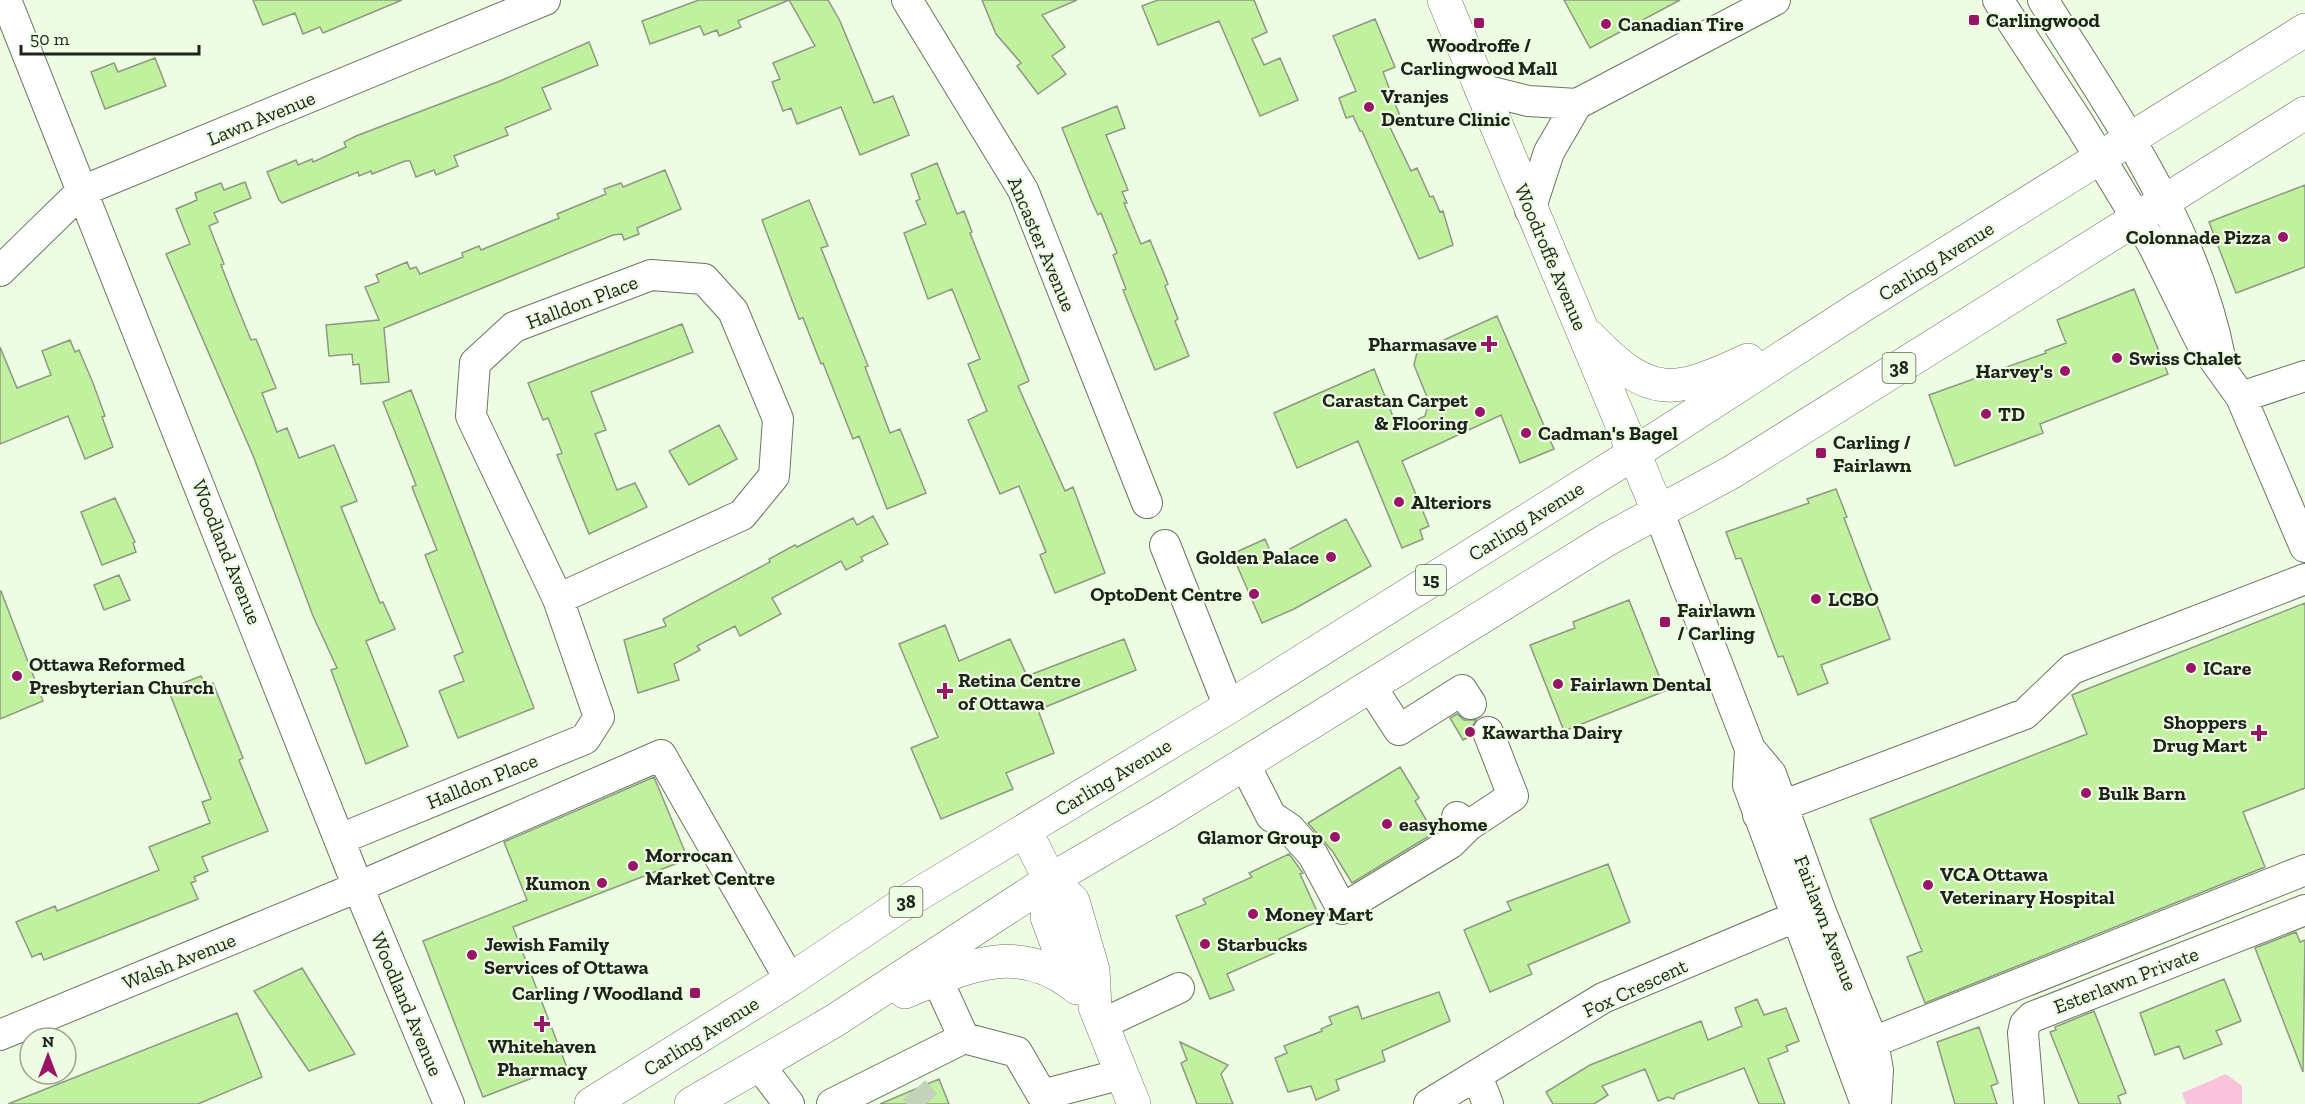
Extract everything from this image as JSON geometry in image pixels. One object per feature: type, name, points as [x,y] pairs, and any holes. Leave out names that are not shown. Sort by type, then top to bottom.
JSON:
[{"type":"main road","name":"Woodroffe Avenue","points":[[1444,0],[1530,210],[1659,513]]},
{"type":"main road","name":"Carling Avenue","points":[[591,1104],[790,980],[909,900],[1229,706],[1633,454],[1862,306],[2305,30]]},
{"type":"main road","name":"38","points":[[1659,513],[1732,472],[2305,113]]},
{"type":"main road","points":[[1581,327],[1617,365],[1635,377],[1660,385],[1677,385],[1709,378],[1862,306]]},
{"type":"main road","points":[[692,1104],[834,1021],[1050,880],[1598,545],[1659,513]]},
{"type":"main road","points":[[1025,830],[1050,880],[1073,901],[1093,970],[1099,1015],[1134,1104]]},
{"type":"main road","points":[[1050,880],[1047,917],[1072,984]]},
{"type":"main road","points":[[834,1021],[973,966],[1012,960],[1042,966],[1056,972],[1072,984],[1099,1015]]},
{"type":"street","name":"Woodland Avenue","points":[[6,0],[358,887],[449,1104]]},
{"type":"street","name":"Lawn Avenue","points":[[0,271],[82,191],[545,0]]},
{"type":"street","name":"Ancaster Avenue","points":[[907,0],[1023,190],[1147,503]]},
{"type":"street","points":[[1530,210],[1549,153],[1577,104],[1775,0]]},
{"type":"street","points":[[1998,0],[2137,218],[2200,340],[2241,397],[2305,547]]},
{"type":"street","points":[[2043,0],[2130,140],[2180,229],[2212,314],[2222,369]]},
{"type":"street","points":[[1480,88],[1520,99],[1577,104]]},
{"type":"street","name":"Halldon Place","points":[[340,839],[585,739],[599,717],[558,599],[471,416],[475,363],[514,327],[651,275],[704,279],[733,311],[778,419],[774,476],[742,515],[558,599]]},
{"type":"street","points":[[2241,397],[2305,376]]},
{"type":"street","name":"Fairlawn Avenue","points":[[1659,513],[1750,749],[1771,774],[1770,811],[1807,913],[1866,1104]]},
{"type":"street","points":[[1165,545],[1229,706]]},
{"type":"street","points":[[1770,811],[2025,714],[2072,669],[2305,579]]},
{"type":"street","points":[[1370,686],[1399,730],[1462,690],[1471,704]]},
{"type":"street","points":[[1244,763],[1271,816],[1290,829],[1313,855],[1342,909],[1451,843],[1463,822],[1514,796],[1488,732]]},
{"type":"street","name":"Walsh Avenue","points":[[0,1035],[358,887],[661,755],[790,980]]},
{"type":"street","points":[[1873,1042],[2305,870]]},
{"type":"street","name":"Esterlawn Private","points":[[2029,1104],[2023,1033],[2025,1024],[2032,1017],[2305,910]]},
{"type":"street","name":"Fairlawn Avenue","points":[[1807,913],[1873,1042],[1878,1070],[1876,1104]]},
{"type":"street","name":"Fox Crescent","points":[[1429,1104],[1603,998],[1807,913]]},
{"type":"street","points":[[937,979],[964,1038]]},
{"type":"street","points":[[1099,1015],[1179,988]]},
{"type":"street","points":[[832,1104],[865,1097],[906,1080],[964,1038]]},
{"type":"street","points":[[964,1038],[1017,1052],[1030,1099],[1122,1074]]},
{"type":"street","points":[[759,1065],[789,1104]]},
{"type":"street","points":[[1477,1076],[1488,1104]]},
{"type":"shaded area","points":[[2226,1074],[2242,1086],[2242,1104],[2186,1104],[2182,1093]]},
{"type":"building","points":[[253,0],[402,0],[323,33],[320,27],[303,34],[295,13],[263,25]]},
{"type":"building","points":[[699,0],[789,0],[738,21],[741,27],[719,36],[717,30],[704,35],[700,26],[650,44],[642,21]]},
{"type":"building","points":[[789,0],[828,0],[840,21],[874,103],[893,96],[909,135],[860,155],[841,107],[797,124],[791,108],[783,111],[772,82],[780,79],[773,63],[815,46]]},
{"type":"building","points":[[982,0],[1077,0],[1042,15],[1065,47],[1052,56],[1066,74],[1038,94],[1017,66],[1021,63],[996,34]]},
{"type":"building","points":[[1158,0],[1254,0],[1267,32],[1252,39],[1264,65],[1280,58],[1298,100],[1260,116],[1219,21],[1158,45],[1142,6]]},
{"type":"building","name":"Canadian Tire","points":[[1564,0],[1680,0],[1590,48]]},
{"type":"building","points":[[1375,19],[1395,67],[1383,72],[1400,116],[1387,121],[1411,171],[1417,168],[1430,197],[1433,196],[1440,212],[1443,211],[1453,245],[1419,259],[1362,131],[1353,116],[1346,118],[1339,98],[1356,91],[1333,36]]},
{"type":"building","points":[[589,42],[598,65],[542,88],[551,109],[505,128],[508,135],[454,156],[458,166],[436,175],[434,170],[416,177],[410,161],[405,161],[372,174],[371,171],[359,176],[358,172],[282,203],[279,200],[267,172],[296,160],[298,165],[312,159],[313,162],[346,147],[344,142],[356,136],[500,81]]},
{"type":"building","points":[[155,58],[166,86],[105,109],[91,72],[114,63],[118,72]]},
{"type":"building","points":[[1117,106],[1125,128],[1106,135],[1128,190],[1122,192],[1127,203],[1124,203],[1141,244],[1150,240],[1168,284],[1165,286],[1178,319],[1175,321],[1189,356],[1155,370],[1123,290],[1126,289],[1113,255],[1117,253],[1101,213],[1098,215],[1092,202],[1062,128]]},
{"type":"building","points":[[937,163],[957,214],[964,211],[972,232],[970,233],[1029,381],[1018,386],[1065,491],[1073,487],[1105,573],[1055,593],[1040,555],[1046,552],[1019,486],[1000,494],[968,420],[987,411],[968,364],[980,359],[952,289],[928,299],[904,233],[926,224],[916,201],[920,199],[911,174]]},
{"type":"building","points":[[665,170],[681,209],[637,228],[639,234],[624,240],[622,234],[613,235],[384,328],[389,382],[361,384],[359,364],[353,365],[352,354],[329,356],[326,325],[379,320],[365,287],[379,282],[376,275],[407,262],[410,269],[416,267],[420,274],[463,257],[462,253],[479,246],[481,250],[559,218],[557,214],[606,194],[604,189],[621,183],[623,187]]},
{"type":"building","points":[[245,182],[251,198],[214,213],[218,222],[209,226],[224,264],[221,265],[251,340],[256,339],[276,388],[262,393],[277,432],[287,428],[299,458],[334,445],[357,501],[341,507],[380,603],[383,602],[395,629],[366,641],[408,746],[366,764],[331,670],[337,668],[313,616],[254,458],[166,254],[190,244],[176,209],[197,200],[195,193],[221,183],[224,190]]},
{"type":"building","points":[[2305,185],[2305,267],[2236,293],[2209,222]]},
{"type":"building","points":[[809,200],[828,246],[821,248],[868,366],[865,367],[890,433],[900,429],[926,493],[887,509],[859,436],[853,439],[803,318],[799,319],[762,220]]},
{"type":"building","points":[[2134,289],[2168,374],[2040,424],[2043,433],[1955,466],[1929,395],[2046,353],[2045,351],[2066,343],[2057,320]]},
{"type":"building","points":[[1497,316],[1554,449],[1520,463],[1501,415],[1402,461],[1429,526],[1420,530],[1423,539],[1402,548],[1358,441],[1297,468],[1274,413],[1374,369],[1398,429],[1425,416],[1429,402],[1414,365],[1417,352]]},
{"type":"building","points":[[682,324],[693,352],[591,392],[606,430],[595,434],[617,490],[635,483],[647,507],[589,534],[557,455],[562,453],[548,418],[543,420],[528,383]]},
{"type":"building","points":[[70,340],[75,352],[79,350],[93,383],[113,447],[85,459],[68,416],[0,444],[0,347],[17,388],[51,375],[42,351]]},
{"type":"building","points":[[411,390],[534,708],[458,738],[439,691],[464,681],[454,656],[463,652],[425,555],[437,550],[412,487],[416,485],[383,402]]},
{"type":"building","points":[[719,425],[737,459],[689,485],[669,451]]},
{"type":"building","name":"LCBO","points":[[1836,489],[1847,517],[1844,518],[1890,639],[1821,665],[1828,683],[1798,695],[1783,656],[1778,657],[1741,558],[1736,559],[1726,532],[1809,503],[1807,499]]},
{"type":"building","points":[[115,498],[135,542],[133,543],[136,552],[102,565],[81,512]]},
{"type":"building","points":[[873,516],[888,544],[861,557],[863,561],[846,570],[841,561],[772,598],[781,614],[740,636],[735,626],[697,646],[700,650],[674,664],[679,680],[638,693],[624,640],[666,626],[663,619],[770,562],[769,559],[795,545],[797,547],[853,518],[857,525]]},
{"type":"building","points":[[1346,519],[1371,566],[1294,609],[1262,623],[1232,554],[1265,539],[1273,558]]},
{"type":"building","points":[[119,575],[130,600],[104,610],[94,585]]},
{"type":"building","name":"Ottawa Reformed Presbyterian Church","points":[[0,592],[43,701],[0,719]]},
{"type":"building","points":[[1629,600],[1665,691],[1564,731],[1530,645],[1575,628],[1573,622]]},
{"type":"building","points":[[2305,603],[2305,788],[2243,812],[2265,867],[1925,1003],[1907,957],[1922,951],[1870,819],[2087,734],[2072,695]]},
{"type":"building","points":[[945,625],[959,661],[1010,639],[1027,676],[1124,639],[1136,670],[1038,710],[1054,753],[1006,773],[1013,789],[941,819],[911,748],[938,737],[899,644]]},
{"type":"building","points":[[201,676],[206,687],[213,683],[243,758],[239,760],[268,831],[202,857],[208,871],[194,877],[196,881],[191,883],[198,899],[44,960],[41,953],[32,957],[16,922],[55,906],[57,911],[159,870],[149,847],[210,823],[202,802],[211,799],[168,689]]},
{"type":"building","points":[[1457,714],[1464,720],[1476,720],[1471,729],[1472,735],[1463,740],[1450,718]]},
{"type":"building","name":"easyhome","points":[[1400,767],[1419,798],[1415,801],[1434,833],[1352,883],[1333,852],[1308,823]]},
{"type":"building","points":[[654,777],[688,859],[513,927],[566,1065],[483,1097],[423,941],[527,900],[504,842]]},
{"type":"building","points":[[1289,854],[1303,873],[1300,874],[1321,920],[1279,939],[1284,949],[1227,974],[1234,990],[1210,999],[1176,916],[1206,904],[1203,899],[1252,877],[1249,873]]},
{"type":"building","points":[[1608,864],[1630,922],[1528,965],[1532,974],[1490,992],[1464,930],[1511,910],[1507,902]]},
{"type":"building","points":[[2296,932],[2300,942],[2305,940],[2303,1072],[2255,948]]},
{"type":"building","points":[[302,968],[355,1054],[309,1071],[254,991]]},
{"type":"building","points":[[2224,979],[2241,1021],[2216,1031],[2222,1044],[2184,1059],[2179,1046],[2155,1055],[2140,1013]]},
{"type":"building","points":[[1439,992],[1450,1021],[1382,1051],[1385,1061],[1336,1080],[1339,1090],[1316,1100],[1311,1086],[1288,1092],[1275,1058],[1287,1053],[1284,1046],[1322,1031],[1321,1029],[1332,1024],[1329,1017],[1358,1006],[1362,1019]]},
{"type":"building","points":[[1757,999],[1764,1015],[1786,1008],[1799,1041],[1786,1046],[1788,1051],[1768,1059],[1785,1104],[1759,1104],[1744,1068],[1676,1094],[1674,1099],[1668,1097],[1658,1101],[1645,1069],[1602,1086],[1608,1095],[1594,1104],[1553,1104],[1546,1092],[1590,1065],[1701,1021],[1708,1040],[1742,1026],[1735,1008]]},
{"type":"building","points":[[2094,1011],[2126,1093],[2118,1096],[2121,1104],[2079,1104],[2050,1032],[2056,1030],[2055,1027]]},
{"type":"building","points":[[237,1013],[262,1077],[198,1104],[8,1104],[53,1086],[78,1086],[78,1076]]},
{"type":"building","points":[[1979,1027],[1998,1083],[1991,1086],[1997,1104],[1955,1104],[1937,1042]]},
{"type":"building","points":[[1180,1042],[1228,1065],[1221,1074],[1233,1104],[1197,1104],[1181,1063],[1187,1060]]},
{"type":"building","points":[[939,1079],[949,1104],[880,1104]]},
{"type":"tunnel","points":[[914,1090],[926,1104]]},
{"type":"place","name":"Carlingwood","points":[[1974,20]]},
{"type":"place","name":"Woodroffe / Carlingwood Mall","points":[[1479,23]]},
{"type":"place","name":"Canadian Tire","points":[[1606,24]]},
{"type":"place","name":"Vranjes Denture Clinic","points":[[1369,107]]},
{"type":"place","name":"Colonnade Pizza","points":[[2283,237]]},
{"type":"place","name":"Pharmasave","points":[[1489,344]]},
{"type":"place","name":"Swiss Chalet","points":[[2117,358]]},
{"type":"place","name":"Harvey's","points":[[2065,371]]},
{"type":"place","name":"Carastan Carpet & Flooring","points":[[1480,412]]},
{"type":"place","name":"TD","points":[[1986,414]]},
{"type":"place","name":"Cadman's Bagel","points":[[1526,433]]},
{"type":"place","name":"Carling / Fairlawn","points":[[1821,453]]},
{"type":"place","name":"Alteriors","points":[[1399,502]]},
{"type":"place","name":"Golden Palace","points":[[1331,557]]},
{"type":"place","name":"OptoDent Centre","points":[[1254,594]]},
{"type":"place","name":"LCBO","points":[[1816,599]]},
{"type":"place","name":"Fairlawn / Carling","points":[[1665,622]]},
{"type":"place","name":"ICare","points":[[2191,668]]},
{"type":"place","name":"Ottawa Reformed Presbyterian Church","points":[[17,676]]},
{"type":"place","name":"Fairlawn Dental","points":[[1558,684]]},
{"type":"place","name":"Retina Centre of Ottawa","points":[[945,691]]},
{"type":"place","name":"Kawartha Dairy","points":[[1470,732]]},
{"type":"place","name":"Shoppers Drug Mart","points":[[2259,733]]},
{"type":"place","name":"Bulk Barn","points":[[2086,793]]},
{"type":"place","name":"easyhome","points":[[1387,824]]},
{"type":"place","name":"Glamor Group","points":[[1335,837]]},
{"type":"place","name":"Morrocan Market Centre","points":[[633,866]]},
{"type":"place","name":"Kumon","points":[[602,883]]},
{"type":"place","name":"VCA Ottawa Veterinary Hospital","points":[[1928,885]]},
{"type":"place","name":"Money Mart","points":[[1253,914]]},
{"type":"place","name":"Starbucks","points":[[1205,944]]},
{"type":"place","name":"Jewish Family Services of Ottawa","points":[[472,955]]},
{"type":"place","name":"Carling / Woodland","points":[[695,993]]},
{"type":"place","name":"Whitehaven Pharmacy","points":[[542,1024]]}]
